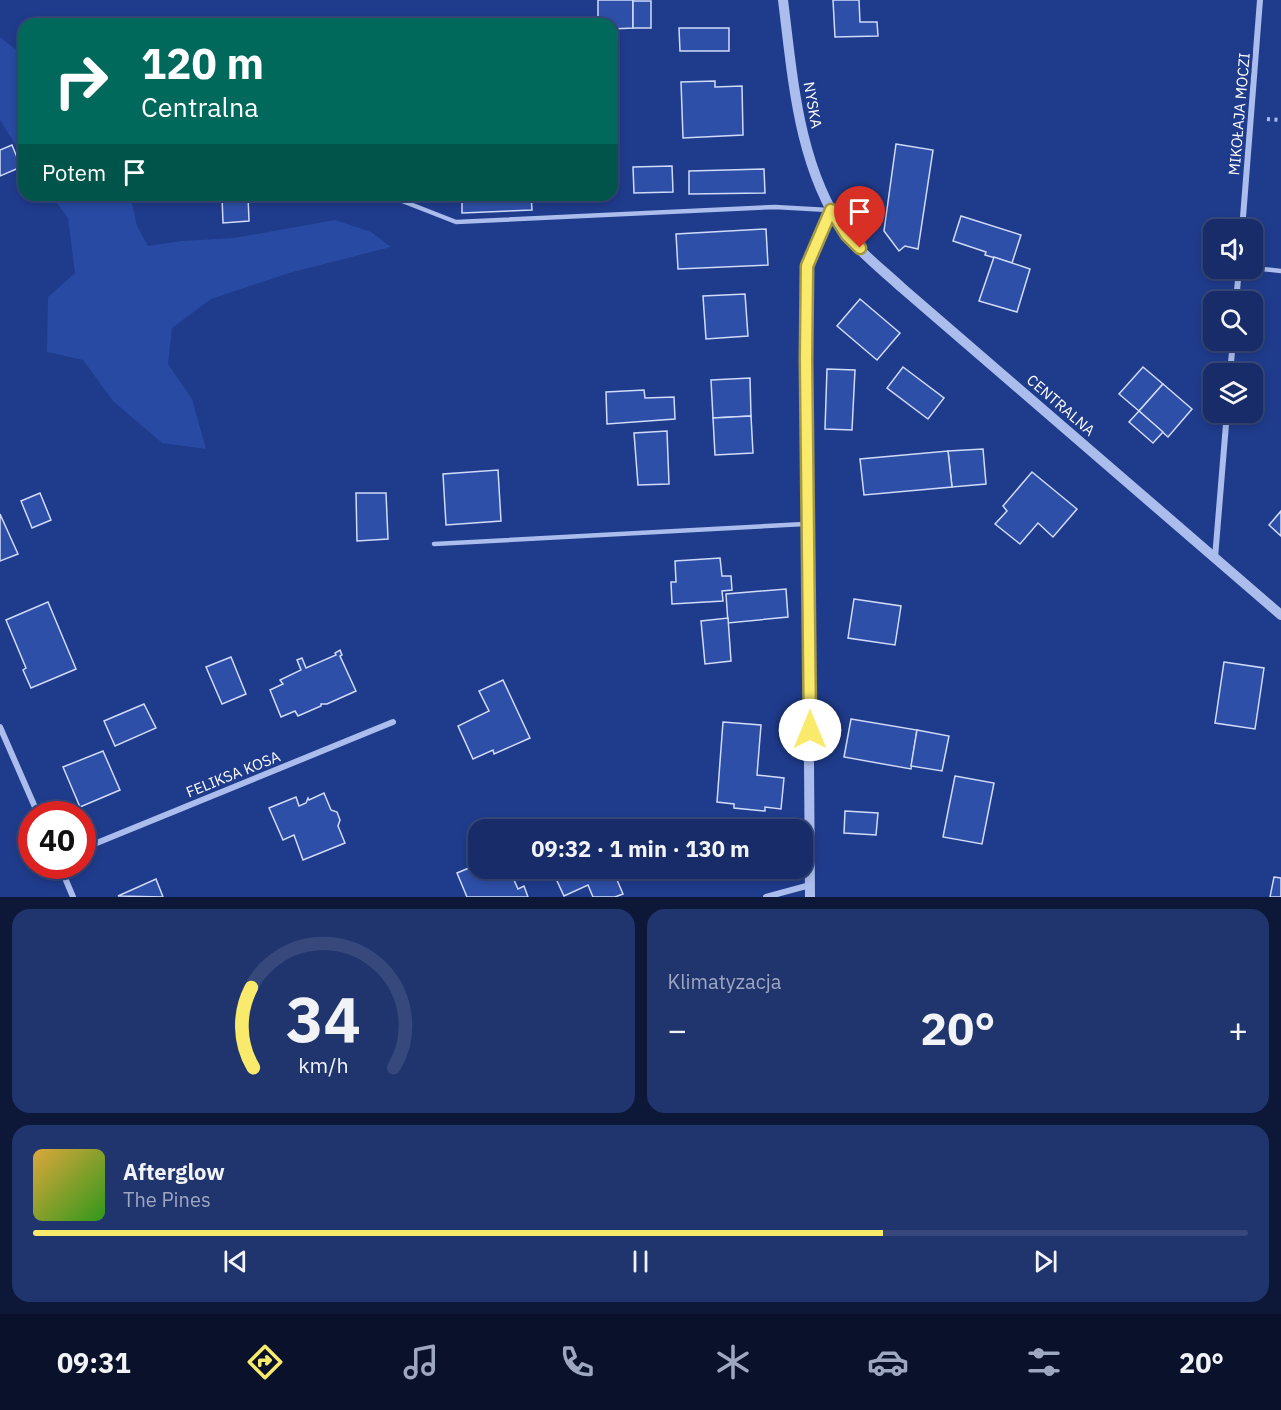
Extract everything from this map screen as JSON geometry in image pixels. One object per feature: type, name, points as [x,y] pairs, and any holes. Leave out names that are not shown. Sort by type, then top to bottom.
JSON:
[{"type":"street","name":"NYSKA","points":[[783,0],[793,78],[806,150],[831,210]]},
{"type":"street","name":"MIKOŁAJA MOCZI","points":[[1243,219],[1260,0]]},
{"type":"street","points":[[810,897],[807,266],[831,210]]},
{"type":"street","name":"CENTRALNA","points":[[831,210],[847,235],[901,287],[1281,615]]},
{"type":"street","points":[[1215,558],[1226,423]]},
{"type":"street","name":"FELIKSA KOSA","points":[[96,843],[393,722]]},
{"type":"street","points":[[0,727],[32,801]]},
{"type":"street","points":[[65,879],[73,897]]},
{"type":"street","points":[[766,897],[810,885]]},
{"type":"lane","points":[[402,201],[456,222],[775,207],[831,210]]},
{"type":"lane","points":[[1263,269],[1281,271]]},
{"type":"lane","points":[[434,544],[808,524]]},
{"type":"shaded area","points":[[0,37],[18,51],[18,149],[0,120]]},
{"type":"shaded area","points":[[55,201],[131,201],[137,226],[148,246],[182,241],[234,238],[335,220],[371,232],[391,247],[289,273],[211,299],[172,328],[168,364],[192,399],[206,449],[162,443],[113,401],[83,360],[47,352],[48,297],[75,273],[68,218]]},
{"type":"building","points":[[598,0],[633,0],[633,28],[618,29],[618,18],[598,18]]},
{"type":"building","points":[[833,0],[859,0],[860,22],[877,22],[878,36],[835,37]]},
{"type":"building","points":[[633,1],[651,1],[651,28],[633,28]]},
{"type":"building","points":[[679,28],[729,28],[729,51],[680,51]]},
{"type":"building","points":[[715,81],[715,87],[742,86],[743,135],[683,138],[681,82]]},
{"type":"building","points":[[896,144],[933,150],[918,249],[905,246],[899,251],[884,231]]},
{"type":"building","points":[[12,145],[18,160],[18,168],[0,176],[0,150]]},
{"type":"building","points":[[672,166],[673,192],[634,193],[633,167]]},
{"type":"building","points":[[764,169],[765,193],[689,194],[689,171]]},
{"type":"building","points":[[222,201],[248,201],[249,221],[223,223]]},
{"type":"building","points":[[462,201],[531,201],[532,210],[462,213]]},
{"type":"building","points":[[961,216],[1021,235],[1012,263],[985,255],[986,252],[953,241]]},
{"type":"building","points":[[766,229],[768,265],[678,269],[676,234]]},
{"type":"building","points":[[994,257],[1030,269],[1017,312],[979,301]]},
{"type":"building","points":[[745,294],[748,336],[706,339],[703,296]]},
{"type":"building","points":[[860,299],[900,333],[877,360],[837,326]]},
{"type":"building","points":[[903,367],[944,398],[928,419],[887,388]]},
{"type":"building","points":[[1143,367],[1163,384],[1139,411],[1119,394]]},
{"type":"building","points":[[827,369],[855,370],[852,430],[825,429]]},
{"type":"building","points":[[750,378],[751,416],[713,418],[711,380]]},
{"type":"building","points":[[1163,384],[1192,409],[1168,437],[1139,411]]},
{"type":"building","points":[[644,390],[645,398],[674,397],[675,419],[607,424],[606,392]]},
{"type":"building","points":[[1139,411],[1163,432],[1153,443],[1129,422]]},
{"type":"building","points":[[751,416],[753,453],[715,455],[713,418]]},
{"type":"building","points":[[667,431],[669,484],[638,485],[634,433]]},
{"type":"building","points":[[983,449],[986,484],[952,487],[948,451]]},
{"type":"building","points":[[948,451],[952,487],[864,495],[860,459]]},
{"type":"building","points":[[498,470],[501,521],[446,525],[443,474]]},
{"type":"building","points":[[1032,472],[1077,509],[1053,537],[1038,523],[1020,544],[995,524],[1007,511],[1003,506]]},
{"type":"building","points":[[40,493],[51,520],[32,528],[21,501]]},
{"type":"building","points":[[356,493],[386,493],[388,539],[357,541]]},
{"type":"building","points":[[1281,511],[1281,536],[1269,525]]},
{"type":"building","points":[[0,514],[18,554],[0,561]]},
{"type":"building","points":[[720,558],[722,576],[731,576],[732,590],[722,591],[723,601],[672,604],[671,582],[676,582],[675,561]]},
{"type":"building","points":[[786,589],[788,617],[728,623],[726,594]]},
{"type":"building","points":[[854,599],[901,606],[895,645],[848,638]]},
{"type":"building","points":[[48,602],[76,669],[31,688],[23,670],[26,668],[6,620]]},
{"type":"building","points":[[728,618],[731,661],[705,664],[701,621]]},
{"type":"building","points":[[340,650],[342,655],[340,656],[356,691],[327,704],[321,704],[298,716],[295,711],[281,717],[270,690],[283,684],[280,680],[301,670],[297,660],[302,658],[306,668],[336,655],[335,653]]},
{"type":"building","points":[[231,657],[246,694],[222,704],[206,667]]},
{"type":"building","points":[[1224,662],[1264,668],[1255,729],[1215,723]]},
{"type":"building","points":[[503,680],[530,738],[494,754],[493,750],[473,759],[458,726],[489,711],[479,691]]},
{"type":"building","points":[[144,704],[156,728],[115,746],[104,721]]},
{"type":"building","points":[[851,719],[917,730],[911,769],[844,757]]},
{"type":"building","points":[[723,722],[761,725],[757,775],[784,778],[781,809],[765,807],[765,811],[734,808],[734,804],[717,802]]},
{"type":"building","points":[[917,730],[949,736],[942,771],[911,766]]},
{"type":"building","points":[[103,751],[120,790],[94,801],[77,801],[63,767]]},
{"type":"building","points":[[955,776],[994,783],[982,844],[943,837]]},
{"type":"building","points":[[324,793],[331,810],[337,812],[340,820],[338,826],[345,843],[303,860],[294,835],[283,840],[269,808],[296,797],[299,806],[306,803],[308,798],[309,800]]},
{"type":"building","points":[[845,811],[878,813],[876,835],[844,833]]},
{"type":"building","points":[[468,868],[468,879],[514,879],[518,889],[524,886],[528,897],[467,897],[457,873]]},
{"type":"building","points":[[1274,877],[1281,878],[1281,897],[1270,897]]},
{"type":"building","points":[[156,879],[163,897],[118,896]]},
{"type":"building","points":[[556,879],[617,879],[623,894],[615,897],[593,897],[588,885],[564,896]]},
{"type":"route","points":[[810,730],[807,266],[831,210],[847,235],[860,248]]}]
